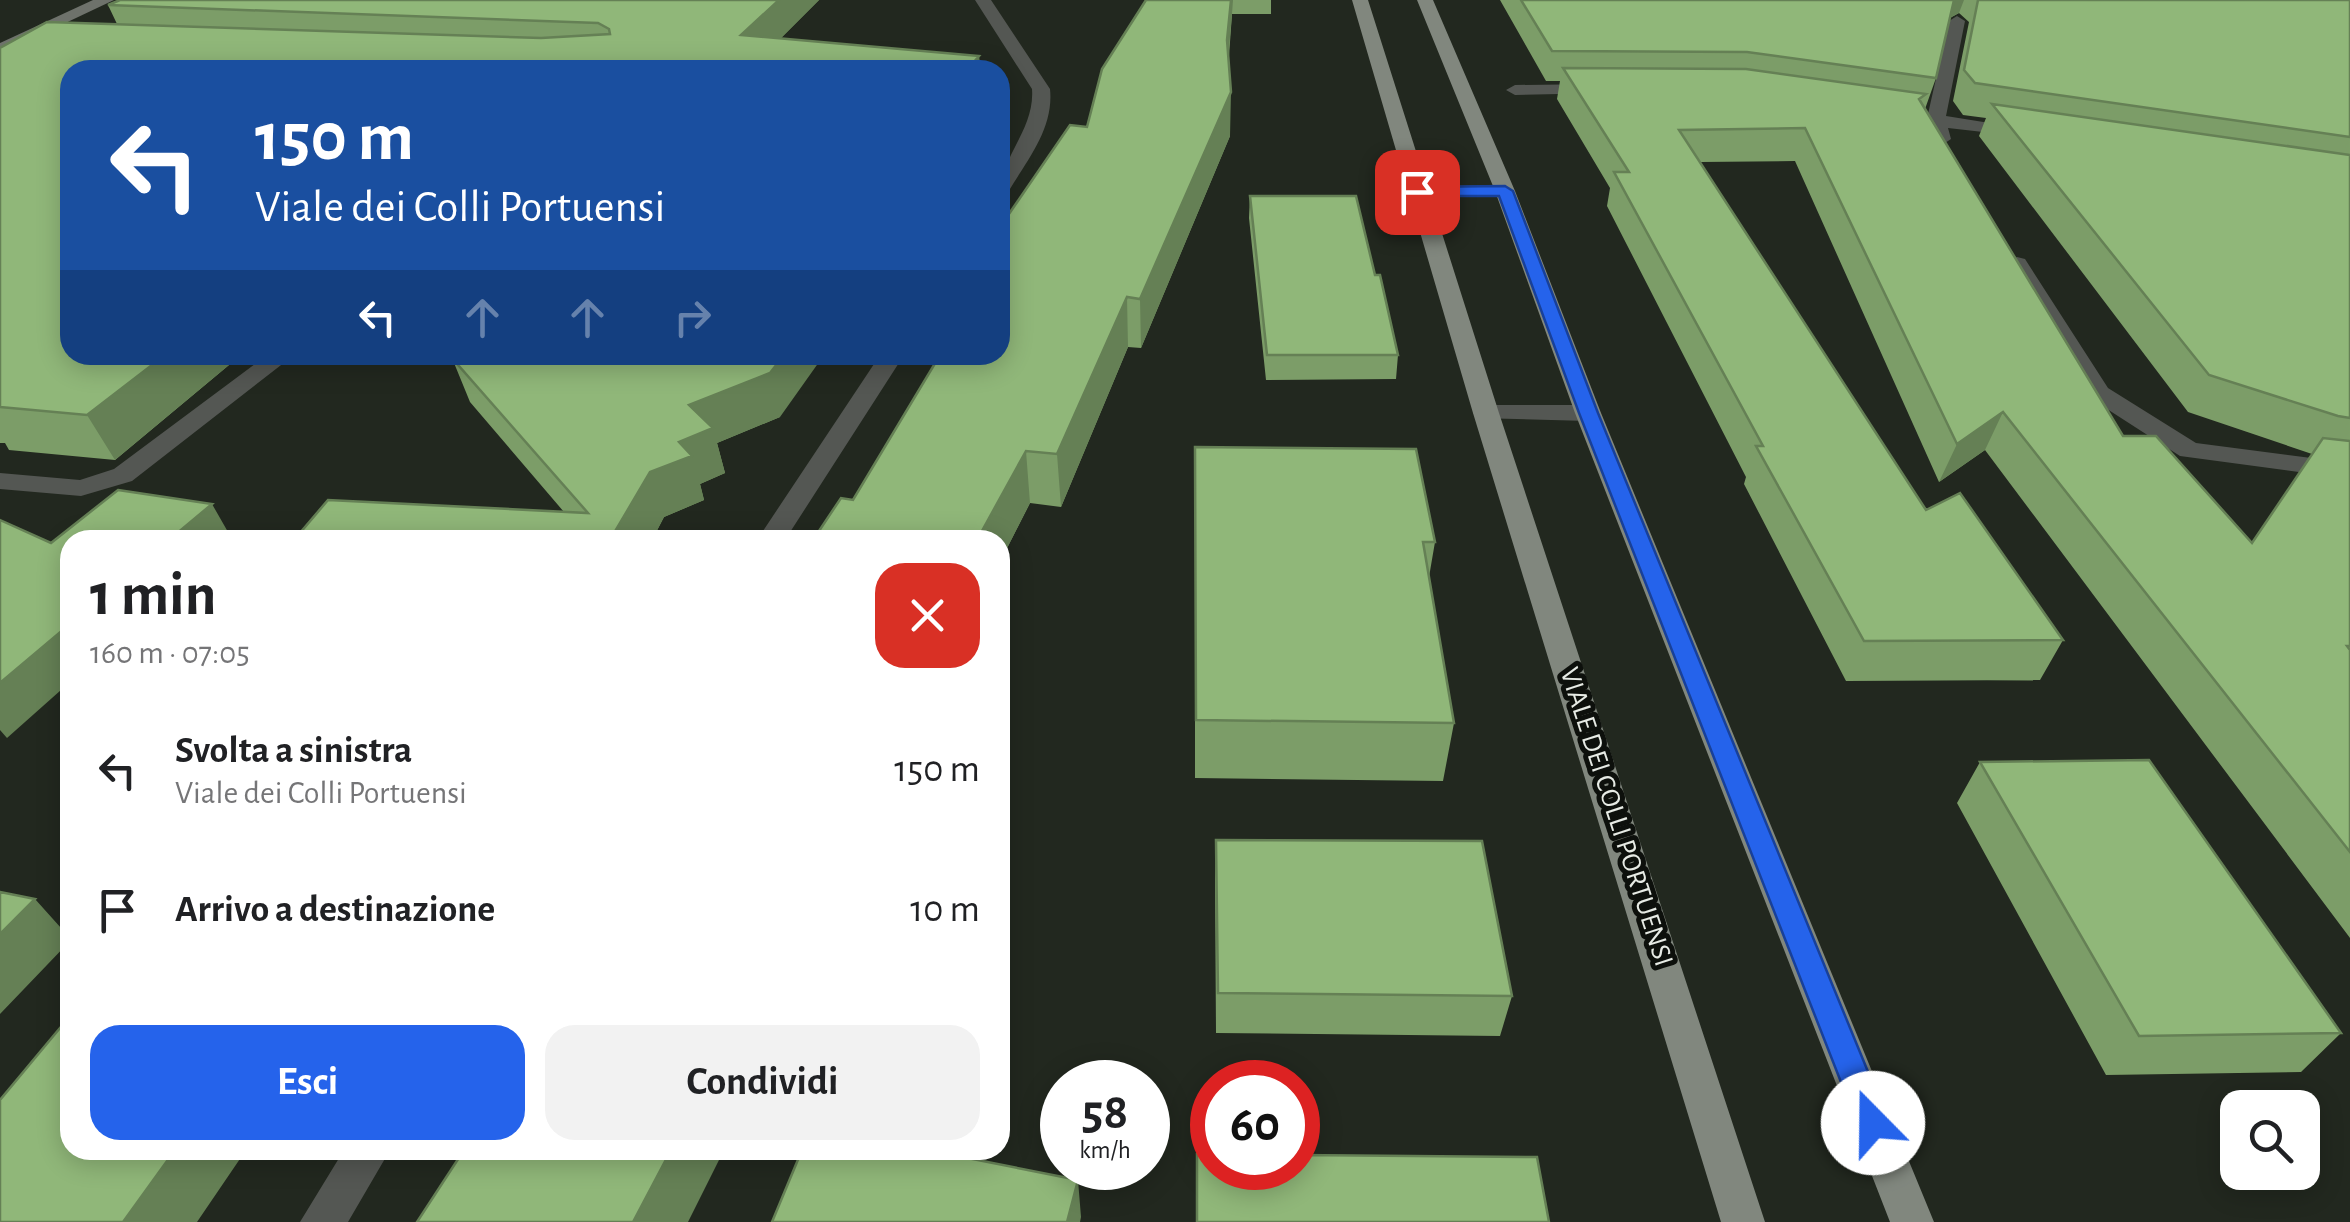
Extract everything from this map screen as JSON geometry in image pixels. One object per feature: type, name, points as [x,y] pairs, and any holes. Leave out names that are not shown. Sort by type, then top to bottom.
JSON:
[{"type":"main road","name":"VIALE DEI COLLI PORTUENSI","points":[[1360,0],[1486,413],[1743,1222]]},
{"type":"main road","points":[[1425,0],[1505,191],[1588,413],[1912,1222]]},
{"type":"street","points":[[6,46],[106,0]]},
{"type":"street","points":[[984,0],[1039,78],[1046,103],[1036,133],[1010,174]]},
{"type":"street","points":[[1957,21],[1936,120],[1958,168]]},
{"type":"street","points":[[6,46],[50,45]]},
{"type":"street","points":[[1514,90],[1610,88]]},
{"type":"street","points":[[1865,110],[2049,137]]},
{"type":"street","points":[[1417,192],[1505,191]]},
{"type":"street","points":[[2008,249],[2099,393],[2190,450],[2350,471]]},
{"type":"street","points":[[0,481],[82,488],[112,480],[144,462],[269,365]]},
{"type":"street","points":[[778,530],[885,365]]},
{"type":"street","points":[[1486,413],[1588,413]]},
{"type":"street","points":[[322,1222],[362,1160]]},
{"type":"building","points":[[120,0],[779,0],[741,35],[979,56],[976,60],[60,60],[60,365],[152,365],[87,415],[0,407],[0,48],[47,22],[541,38],[610,34],[609,29],[598,23],[108,5]]},
{"type":"building","points":[[1146,0],[1231,0],[1227,40],[1231,92],[1140,299],[1127,297],[1057,454],[1026,451],[983,530],[820,530],[841,498],[853,500],[934,365],[1010,365],[1010,212],[1070,125],[1087,127],[1102,69]]},
{"type":"building","points":[[1521,0],[1954,0],[1936,78],[1747,52],[1552,51]]},
{"type":"building","points":[[1978,0],[2350,0],[2350,137],[1975,83],[1964,70]]},
{"type":"building","points":[[1563,68],[1746,69],[1926,94],[1919,99],[2123,436],[2156,436],[2252,543],[2323,438],[2350,441],[2350,852],[2003,412],[1957,444],[1805,128],[1679,130],[1926,510],[1960,493],[2063,640],[1864,641],[1756,446],[1763,446],[1614,172],[1629,172]]},
{"type":"building","points":[[1992,104],[2350,155],[2350,418],[2209,375]]},
{"type":"building","points":[[1250,196],[1356,196],[1375,275],[1380,275],[1398,355],[1267,355]]},
{"type":"building","points":[[458,365],[776,365],[770,373],[689,405],[713,428],[679,442],[692,456],[650,472],[616,530],[302,530],[328,500],[588,513]]},
{"type":"building","points":[[1195,447],[1416,449],[1435,542],[1423,542],[1454,723],[1196,720]]},
{"type":"building","points":[[118,490],[212,504],[181,530],[67,530]]},
{"type":"building","points":[[0,520],[51,543],[60,536],[60,632],[0,683]]},
{"type":"building","points":[[2149,760],[2341,1033],[2139,1036],[1980,762]]},
{"type":"building","points":[[1216,840],[1482,841],[1512,996],[1218,993]]},
{"type":"building","points":[[0,892],[35,899],[0,934]]},
{"type":"building","points":[[60,1028],[60,1160],[168,1160],[123,1222],[0,1222],[0,1100]]},
{"type":"building","points":[[1320,1155],[1537,1157],[1549,1222],[1197,1222],[1197,1190],[1320,1190]]},
{"type":"building","points":[[457,1160],[666,1160],[633,1222],[417,1222]]},
{"type":"building","points":[[798,1160],[977,1160],[1040,1172],[1040,1190],[1075,1190],[1067,1222],[772,1222]]},
{"type":"route","points":[[1417,192],[1505,191],[1588,413],[1873,1123]]}]
